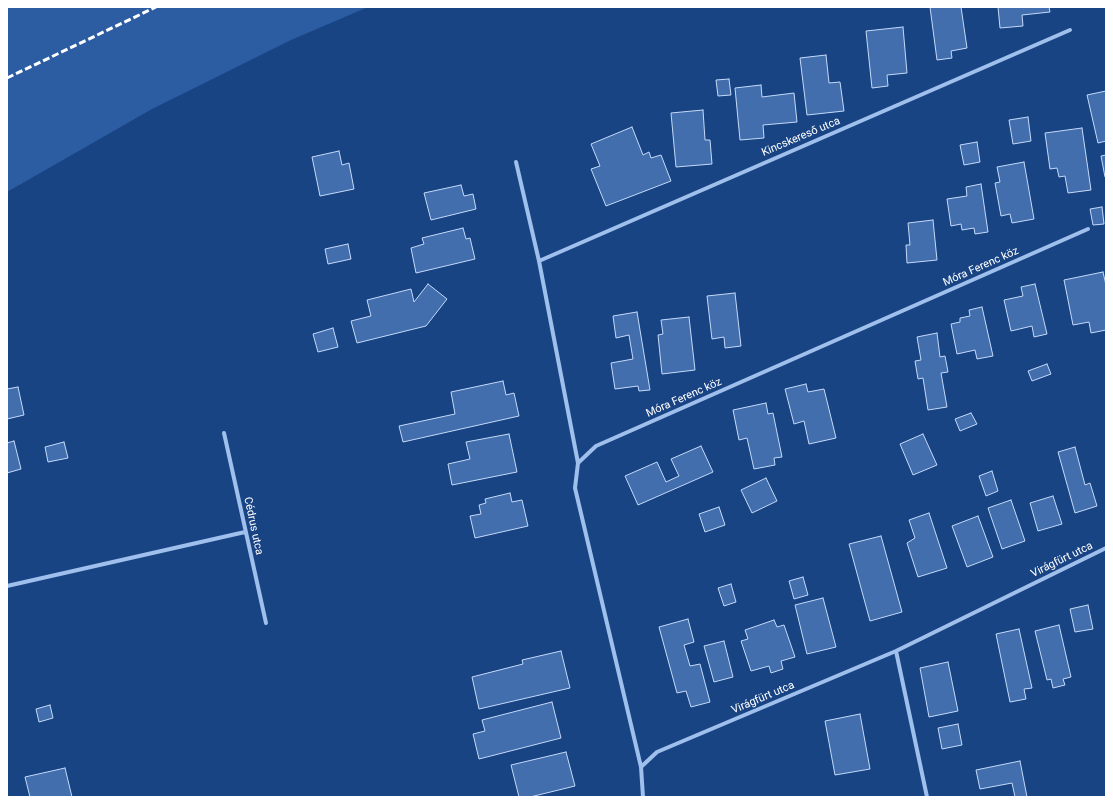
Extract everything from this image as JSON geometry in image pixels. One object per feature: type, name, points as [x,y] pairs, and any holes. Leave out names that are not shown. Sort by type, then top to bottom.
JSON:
[{"type":"street","name":"Kincskereső utca","points":[[538,261],[1070,30]]},
{"type":"street","points":[[516,162],[538,261],[578,463],[575,488],[641,767],[643,797]]},
{"type":"street","name":"Móra Ferenc köz","points":[[578,463],[596,446],[1088,229]]},
{"type":"street","name":"Cédrus utca","points":[[224,432],[266,623]]},
{"type":"street","points":[[7,586],[245,532]]},
{"type":"street","name":"Virágfürt utca","points":[[641,767],[657,752],[896,651],[1106,548]]},
{"type":"street","points":[[896,651],[927,797]]},
{"type":"shaded area","points":[[7,7],[368,7],[291,40],[152,109],[7,192]]},
{"type":"building","points":[[930,7],[961,7],[967,48],[951,51],[952,58],[937,60]]},
{"type":"building","points":[[998,7],[1049,7],[1050,12],[1022,15],[1023,26],[1000,28]]},
{"type":"building","points":[[903,27],[907,73],[887,75],[888,86],[872,88],[866,31]]},
{"type":"building","points":[[826,55],[829,83],[840,82],[844,111],[807,115],[800,58]]},
{"type":"building","points":[[729,79],[731,95],[718,96],[716,80]]},
{"type":"building","points":[[761,85],[762,97],[794,93],[797,122],[763,125],[764,138],[740,140],[735,88]]},
{"type":"building","points":[[1106,91],[1106,141],[1098,143],[1087,95]]},
{"type":"building","points":[[703,110],[705,140],[710,140],[712,164],[676,167],[671,113]]},
{"type":"building","points":[[1028,117],[1031,141],[1013,144],[1009,120]]},
{"type":"building","points":[[632,127],[643,155],[649,152],[651,158],[661,155],[671,181],[606,206],[591,169],[600,166],[591,144]]},
{"type":"building","points":[[1082,128],[1091,190],[1068,193],[1065,176],[1059,177],[1057,168],[1050,169],[1045,133]]},
{"type":"building","points":[[977,142],[980,162],[964,165],[960,145]]},
{"type":"building","points":[[339,151],[342,165],[349,163],[354,189],[320,196],[312,157]]},
{"type":"building","points":[[1106,155],[1106,177],[1105,177],[1101,156]]},
{"type":"building","points":[[1024,162],[1034,219],[1012,223],[1010,214],[1001,216],[995,183],[1000,182],[997,167]]},
{"type":"building","points":[[981,184],[988,232],[975,234],[974,228],[962,230],[961,224],[951,226],[947,199],[967,196],[966,187]]},
{"type":"building","points":[[461,185],[464,196],[473,194],[476,209],[431,220],[424,193]]},
{"type":"building","points":[[1102,207],[1104,224],[1093,225],[1090,209]]},
{"type":"building","points":[[933,220],[937,260],[907,263],[906,245],[910,245],[908,223]]},
{"type":"building","points":[[463,228],[466,239],[470,238],[475,259],[416,273],[411,248],[424,244],[422,238]]},
{"type":"building","points":[[348,244],[351,259],[328,264],[325,249]]},
{"type":"building","points":[[1103,272],[1106,285],[1106,330],[1091,333],[1089,322],[1073,325],[1064,280]]},
{"type":"building","points":[[428,284],[447,299],[426,326],[357,343],[351,321],[371,316],[367,300],[411,289],[414,302]]},
{"type":"building","points":[[1035,284],[1047,334],[1034,337],[1032,326],[1011,331],[1004,300],[1023,296],[1021,287]]},
{"type":"building","points":[[735,293],[741,346],[725,348],[724,337],[712,339],[707,296]]},
{"type":"building","points":[[982,307],[993,356],[977,359],[975,350],[957,354],[951,324],[960,322],[960,318],[970,316],[969,310]]},
{"type":"building","points":[[637,312],[650,390],[639,391],[638,386],[615,389],[611,363],[633,359],[629,335],[616,338],[613,316]]},
{"type":"building","points":[[689,317],[695,370],[662,374],[658,335],[663,334],[661,320]]},
{"type":"building","points":[[333,328],[338,347],[318,352],[313,334]]},
{"type":"building","points":[[937,333],[940,357],[945,356],[948,372],[941,373],[947,407],[928,410],[923,378],[918,379],[915,361],[921,360],[917,337]]},
{"type":"building","points":[[1047,364],[1051,374],[1032,381],[1028,371]]},
{"type":"building","points":[[503,381],[506,395],[514,393],[519,416],[403,442],[399,426],[455,414],[451,392]]},
{"type":"building","points":[[806,384],[808,392],[824,389],[836,438],[809,444],[804,421],[794,424],[785,389]]},
{"type":"building","points":[[18,387],[24,415],[7,419],[7,389]]},
{"type":"building","points":[[766,403],[768,414],[773,413],[782,457],[774,458],[775,465],[754,469],[747,438],[739,440],[733,410]]},
{"type":"building","points":[[971,413],[977,424],[960,431],[955,419]]},
{"type":"building","points":[[509,434],[517,472],[452,485],[448,464],[470,459],[466,442]]},
{"type":"building","points":[[923,434],[937,465],[913,475],[900,444]]},
{"type":"building","points":[[14,441],[21,469],[7,473],[7,443]]},
{"type":"building","points":[[64,442],[68,458],[48,462],[45,447]]},
{"type":"building","points":[[701,446],[713,472],[638,505],[625,476],[657,462],[666,482],[679,476],[671,459]]},
{"type":"building","points":[[1075,447],[1085,485],[1090,483],[1097,506],[1075,513],[1058,452]]},
{"type":"building","points":[[992,471],[998,491],[986,496],[979,476]]},
{"type":"building","points":[[766,478],[777,501],[752,513],[741,490]]},
{"type":"building","points":[[510,493],[512,502],[522,500],[528,526],[475,538],[470,516],[481,514],[479,505],[486,503],[485,499]]},
{"type":"building","points":[[1053,496],[1062,524],[1038,531],[1030,503]]},
{"type":"building","points":[[1011,500],[1025,541],[1002,549],[988,508]]},
{"type":"building","points":[[719,507],[725,525],[705,532],[699,514]]},
{"type":"building","points":[[929,513],[947,568],[918,577],[907,543],[915,538],[909,520]]},
{"type":"building","points":[[978,516],[993,557],[967,567],[952,526]]},
{"type":"building","points":[[881,536],[902,612],[870,621],[849,544]]},
{"type":"building","points":[[803,577],[808,595],[794,599],[789,581]]},
{"type":"building","points":[[731,584],[736,602],[724,606],[718,588]]},
{"type":"building","points":[[823,598],[836,647],[807,654],[795,605]]},
{"type":"building","points":[[1088,605],[1093,629],[1075,632],[1070,609]]},
{"type":"building","points":[[688,619],[694,642],[684,645],[690,666],[700,664],[710,702],[691,707],[686,691],[677,693],[659,627]]},
{"type":"building","points":[[774,620],[777,627],[784,625],[795,657],[781,661],[783,669],[771,673],[769,666],[751,671],[741,641],[748,639],[745,630]]},
{"type":"building","points":[[1059,625],[1071,677],[1063,679],[1065,685],[1053,688],[1051,679],[1047,680],[1035,631]]},
{"type":"building","points":[[1019,629],[1032,688],[1024,689],[1026,699],[1010,702],[996,634]]},
{"type":"building","points":[[724,641],[733,677],[714,682],[704,646]]},
{"type":"building","points":[[561,651],[570,688],[479,709],[472,677],[523,664],[522,660]]},
{"type":"building","points":[[948,662],[958,711],[929,717],[920,668]]},
{"type":"building","points":[[552,702],[561,738],[479,759],[473,734],[485,731],[482,720]]},
{"type":"building","points":[[50,705],[53,718],[39,722],[36,709]]},
{"type":"building","points":[[860,714],[870,769],[835,775],[825,721]]},
{"type":"building","points":[[958,724],[962,745],[942,749],[938,728]]},
{"type":"building","points":[[566,752],[575,786],[530,797],[519,797],[511,765]]},
{"type":"building","points":[[1020,761],[1027,797],[1015,797],[1012,783],[980,789],[976,770]]},
{"type":"building","points":[[65,768],[72,797],[30,797],[25,777]]},
{"type":"railway","points":[[7,78],[156,7]]}]
